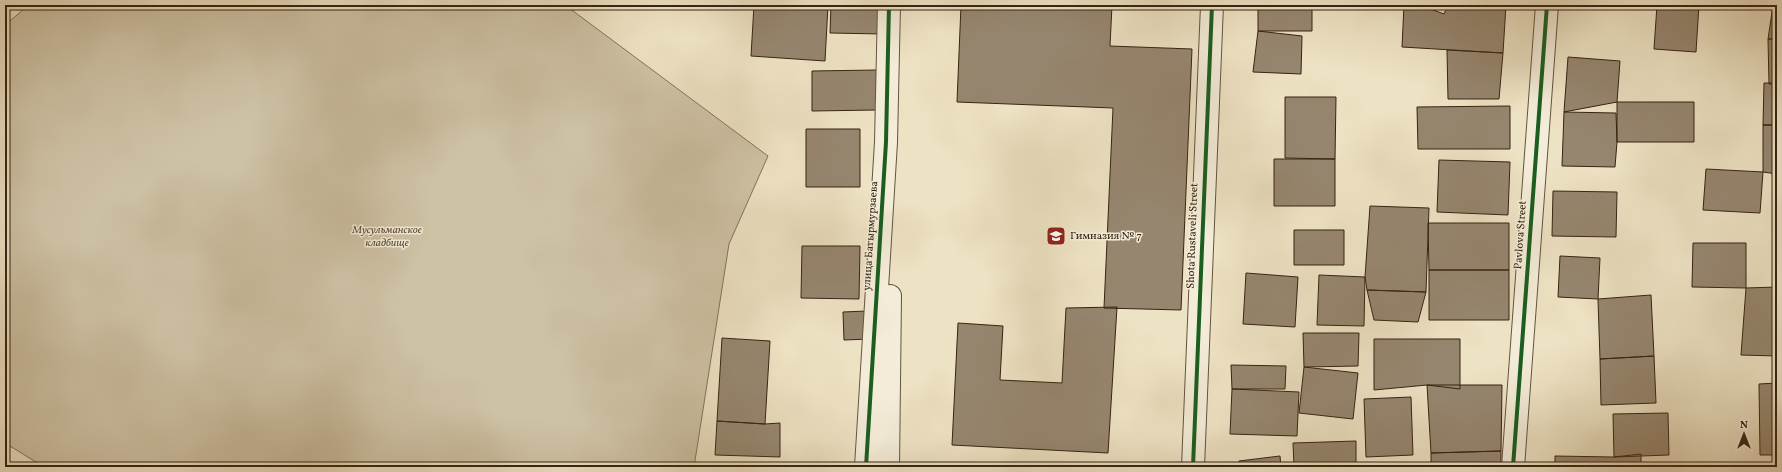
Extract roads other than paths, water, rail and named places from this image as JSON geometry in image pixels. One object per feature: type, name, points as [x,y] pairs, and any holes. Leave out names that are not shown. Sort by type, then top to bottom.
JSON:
[{"type":"street","name":"улица Батырмурзаева","points":[[866,467],[886,150],[889,5]]},
{"type":"street","name":"улица Батырмурзаева","points":[[888,467],[895,5]]},
{"type":"street","name":"Shota Rustaveli Street","points":[[1193,467],[1212,5]]},
{"type":"street","name":"Pavlova Street","points":[[1513,467],[1547,5]]},
{"type":"place","name":"Гимназия № 7","points":[[1056,236]]},
{"type":"park label","name":"Мусульманское кладбище","points":[[387,236]]}]
